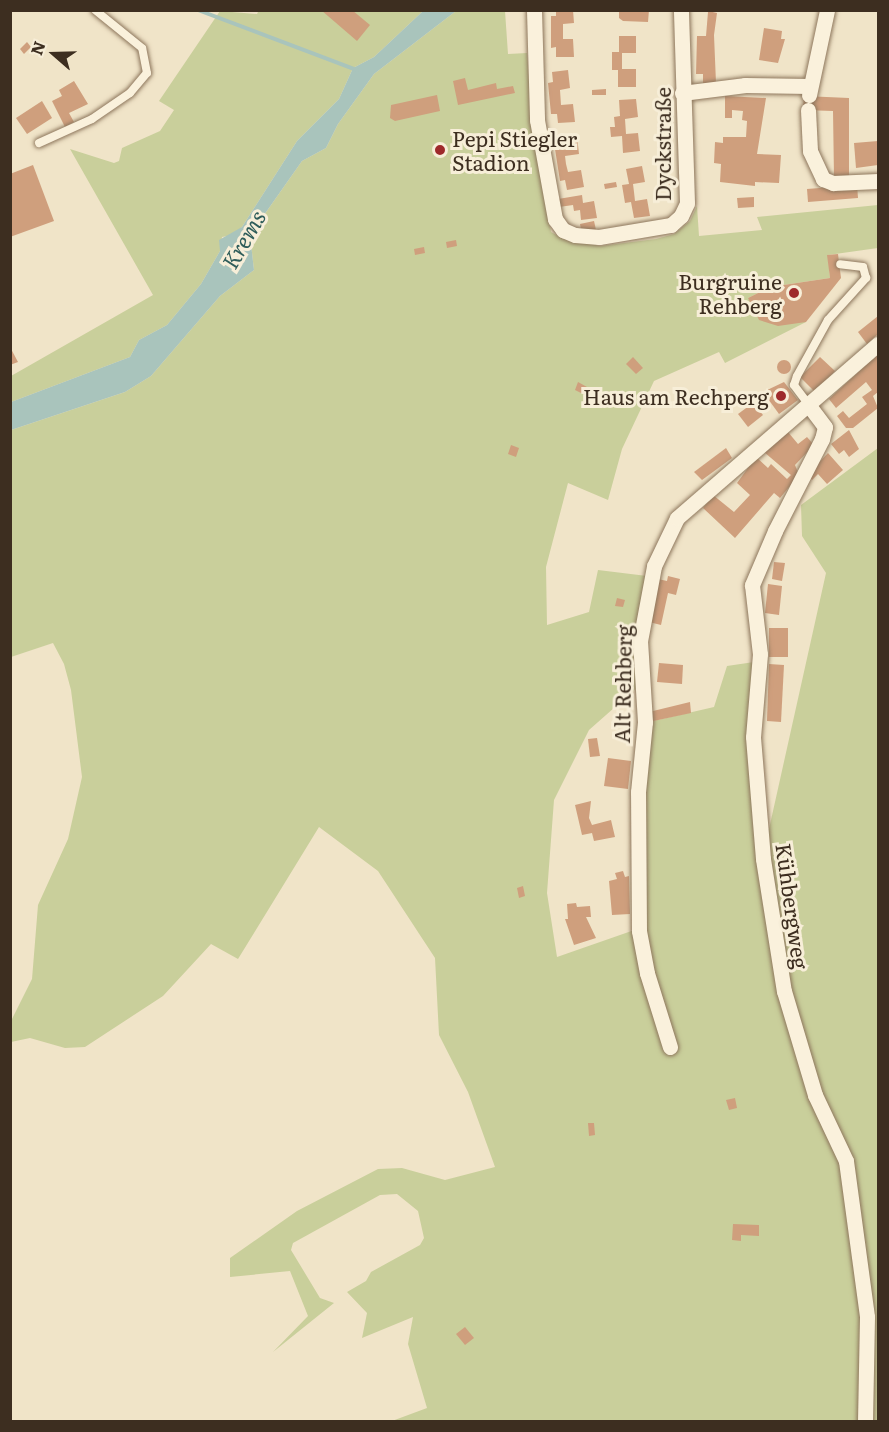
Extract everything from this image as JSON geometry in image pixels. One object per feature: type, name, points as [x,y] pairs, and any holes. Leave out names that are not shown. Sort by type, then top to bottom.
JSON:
[{"type":"street","name":"Dyckstraße","points":[[534,10],[537,120],[555,219],[563,230],[575,235],[625,235],[670,225],[681,216],[687,184],[682,93],[681,10]]},
{"type":"street","points":[[827,10],[809,98],[810,151],[823,179],[833,183],[879,181]]},
{"type":"street","points":[[682,93],[745,85],[809,98]]},
{"type":"street","name":"Alt Rehberg","points":[[670,1047],[647,973],[639,931],[638,792],[645,722],[640,641],[654,566],[677,518],[810,406],[879,344]]},
{"type":"street","name":"Kühbergweg","points":[[810,406],[825,427],[822,439],[752,585],[760,654],[753,737],[763,859],[784,991],[815,1095],[846,1161],[867,1317],[865,1422]]},
{"type":"lane","points":[[39,143],[92,119],[130,93],[147,73],[146,55],[142,48],[95,10]]},
{"type":"lane","points":[[810,406],[794,385],[797,376],[828,320],[866,278],[863,267],[840,264]]},
{"type":"green space","points":[[259,10],[423,11],[374,57],[353,68],[339,99],[297,141],[242,227],[233,235],[222,237],[220,251],[201,284],[167,325],[139,340],[130,357],[11,402],[11,376],[153,295],[70,149],[114,163],[119,161],[122,148],[160,131],[174,110],[159,101],[220,11],[257,14]]},
{"type":"green space","points":[[456,11],[505,11],[508,54],[527,53],[533,121],[551,232],[560,237],[600,246],[656,239],[674,234],[690,221],[697,206],[699,236],[762,230],[757,217],[878,205],[878,248],[828,255],[830,278],[770,287],[748,298],[806,322],[725,363],[719,352],[654,381],[622,449],[608,500],[568,483],[546,567],[547,625],[589,612],[598,570],[647,576],[640,685],[589,730],[554,800],[547,893],[557,957],[643,927],[641,839],[649,722],[714,707],[727,666],[754,662],[755,830],[769,829],[826,573],[802,536],[801,505],[878,448],[878,1421],[392,1421],[427,1408],[408,1344],[413,1317],[362,1338],[367,1313],[347,1292],[366,1281],[371,1272],[420,1245],[424,1238],[418,1211],[397,1194],[380,1195],[293,1243],[291,1250],[320,1298],[334,1303],[273,1352],[308,1316],[290,1271],[230,1277],[230,1258],[297,1211],[378,1169],[402,1168],[445,1180],[495,1167],[468,1092],[439,1035],[435,958],[378,871],[319,827],[238,959],[211,944],[163,996],[85,1047],[65,1048],[30,1038],[11,1042],[10,1023],[32,979],[38,905],[68,839],[82,777],[71,690],[64,664],[53,643],[11,657],[11,430],[125,392],[151,376],[220,296],[254,270],[250,235],[302,161],[326,148],[338,124],[374,74]]},
{"type":"water","name":"Krems","points":[[423,11],[456,11],[374,74],[338,124],[326,148],[302,161],[250,235],[254,270],[220,296],[151,376],[125,392],[11,430],[11,402],[130,357],[139,340],[167,325],[201,284],[220,251],[219,240],[242,227],[297,141],[339,99],[353,68],[374,57]]},
{"type":"building","points":[[321,10],[352,10],[370,25],[357,41]]},
{"type":"building","points":[[556,10],[573,10],[574,23],[563,24],[563,39],[573,39],[574,57],[556,57],[556,47],[551,48],[551,16],[556,16]]},
{"type":"building","points":[[619,10],[649,10],[648,22],[623,21],[619,18]]},
{"type":"building","points":[[704,10],[717,13],[714,35],[716,83],[703,83],[703,74],[696,74],[697,36],[706,36],[708,12]]},
{"type":"building","points":[[764,28],[782,31],[781,39],[785,39],[778,63],[759,60]]},
{"type":"building","points":[[619,36],[636,36],[636,53],[622,53],[622,69],[636,69],[636,87],[618,87],[618,70],[612,70],[612,52],[619,52]]},
{"type":"building","points":[[27,42],[31,47],[24,54],[20,49]]},
{"type":"building","points":[[568,70],[570,88],[560,90],[561,105],[573,104],[575,122],[558,123],[557,114],[551,114],[548,83],[553,82],[552,72]]},
{"type":"building","points":[[465,78],[468,90],[496,83],[497,89],[513,86],[515,93],[458,105],[453,81]]},
{"type":"building","points":[[74,81],[88,104],[69,113],[74,122],[65,127],[52,101],[62,96],[59,90]]},
{"type":"building","points":[[606,89],[606,95],[592,95],[592,90]]},
{"type":"building","points":[[437,95],[440,111],[395,121],[390,118],[391,105]]},
{"type":"building","points":[[725,96],[766,98],[757,154],[781,155],[779,183],[755,182],[755,186],[720,182],[721,164],[714,163],[715,142],[723,143],[723,137],[746,137],[747,121],[742,120],[743,111],[732,110],[732,118],[725,118]]},
{"type":"building","points":[[804,96],[849,98],[849,177],[834,178],[833,111],[803,110]]},
{"type":"building","points":[[636,99],[638,117],[625,119],[626,134],[638,133],[640,151],[623,153],[622,136],[611,137],[610,127],[615,127],[614,117],[620,116],[619,100]]},
{"type":"building","points":[[42,101],[52,118],[27,134],[16,118]]},
{"type":"building","points":[[577,136],[579,154],[565,156],[566,164],[568,172],[581,170],[584,187],[567,190],[565,180],[560,181],[555,149],[560,148],[559,139]]},
{"type":"building","points":[[878,141],[878,165],[856,168],[854,143]]},
{"type":"building","points":[[33,165],[54,221],[10,237],[10,174]]},
{"type":"building","points":[[642,166],[645,182],[633,184],[635,201],[647,199],[650,216],[634,218],[631,202],[625,203],[622,185],[629,184],[626,169]]},
{"type":"building","points":[[672,180],[673,186],[662,187],[661,182]]},
{"type":"building","points":[[616,182],[617,187],[605,189],[604,184]]},
{"type":"building","points":[[857,185],[858,198],[808,202],[807,189]]},
{"type":"building","points":[[582,195],[583,203],[594,201],[597,218],[581,220],[580,210],[574,211],[573,205],[559,207],[558,199]]},
{"type":"building","points":[[754,197],[754,207],[738,208],[737,198]]},
{"type":"building","points":[[594,221],[596,230],[581,229],[580,224]]},
{"type":"building","points":[[456,240],[457,246],[447,248],[446,242]]},
{"type":"building","points":[[424,247],[425,253],[415,255],[414,249]]},
{"type":"building","name":"Burgruine Rehberg","points":[[838,254],[841,278],[806,322],[778,326],[759,320],[748,298],[770,287],[830,278],[827,255]]},
{"type":"building","points":[[878,316],[878,334],[867,344],[858,332]]},
{"type":"building","points":[[10,347],[18,362],[10,365]]},
{"type":"building","points":[[878,354],[878,392],[873,396],[878,408],[853,428],[846,428],[837,416],[843,411],[849,418],[867,404],[862,397],[872,390],[866,382],[836,408],[829,399]]},
{"type":"building","points":[[633,357],[643,368],[636,374],[626,364]]},
{"type":"building","points":[[820,357],[835,371],[815,392],[800,377]]},
{"type":"building","points":[[781,360],[787,360],[791,367],[787,374],[781,374],[777,370],[777,364]]},
{"type":"building","points":[[578,382],[587,387],[583,394],[575,390]]},
{"type":"building","name":"Haus am Rechperg","points":[[784,382],[798,400],[779,414],[763,392]]},
{"type":"building","points":[[753,403],[763,415],[748,427],[738,414]]},
{"type":"building","points":[[849,430],[859,449],[849,457],[844,450],[839,454],[831,444]]},
{"type":"building","points":[[788,432],[798,444],[807,437],[814,445],[795,465],[799,475],[780,498],[774,493],[735,538],[703,508],[713,495],[734,512],[750,495],[737,483],[756,457],[768,468],[771,464],[787,479],[791,475],[764,452]]},
{"type":"building","points":[[511,445],[519,448],[516,457],[508,454]]},
{"type":"building","points":[[726,448],[732,458],[702,480],[694,472]]},
{"type":"building","points":[[828,453],[843,470],[827,484],[818,474],[812,480],[808,474]]},
{"type":"building","points":[[774,562],[785,563],[782,581],[772,579]]},
{"type":"building","points":[[668,576],[680,579],[676,595],[668,593],[661,625],[649,622],[658,579],[667,581]]},
{"type":"building","points":[[768,584],[782,586],[779,615],[765,613]]},
{"type":"building","points":[[617,598],[625,600],[623,607],[615,606]]},
{"type":"building","points":[[769,628],[788,628],[788,657],[769,657]]},
{"type":"building","points":[[659,663],[683,665],[682,684],[657,682]]},
{"type":"building","points":[[769,664],[784,665],[781,722],[767,721]]},
{"type":"building","points":[[690,702],[691,713],[649,722],[649,712]]},
{"type":"building","points":[[597,738],[600,756],[590,757],[588,739]]},
{"type":"building","points":[[608,758],[631,761],[628,789],[604,786]]},
{"type":"building","points":[[591,801],[589,818],[592,825],[611,820],[615,837],[594,841],[592,833],[582,835],[575,805]]},
{"type":"building","points":[[623,871],[625,877],[629,876],[630,914],[612,915],[609,881],[617,879],[615,873]]},
{"type":"building","points":[[523,886],[525,896],[519,898],[517,888]]},
{"type":"building","points":[[576,903],[577,907],[590,906],[591,917],[586,917],[596,938],[574,945],[565,919],[568,919],[567,904]]},
{"type":"building","points":[[735,1098],[737,1108],[729,1110],[726,1100]]},
{"type":"building","points":[[588,1123],[594,1123],[595,1135],[589,1136]]},
{"type":"building","points":[[733,1224],[759,1225],[759,1236],[741,1235],[741,1241],[732,1240]]},
{"type":"building","points":[[465,1327],[474,1338],[465,1345],[456,1334]]},
{"type":"waterway","points":[[198,10],[357,70]]},
{"type":"place","name":"Pepi Stiegler Stadion","points":[[440,150]]},
{"type":"place","name":"Burgruine Rehberg","points":[[794,293]]},
{"type":"place","name":"Haus am Rechperg","points":[[781,396]]}]
